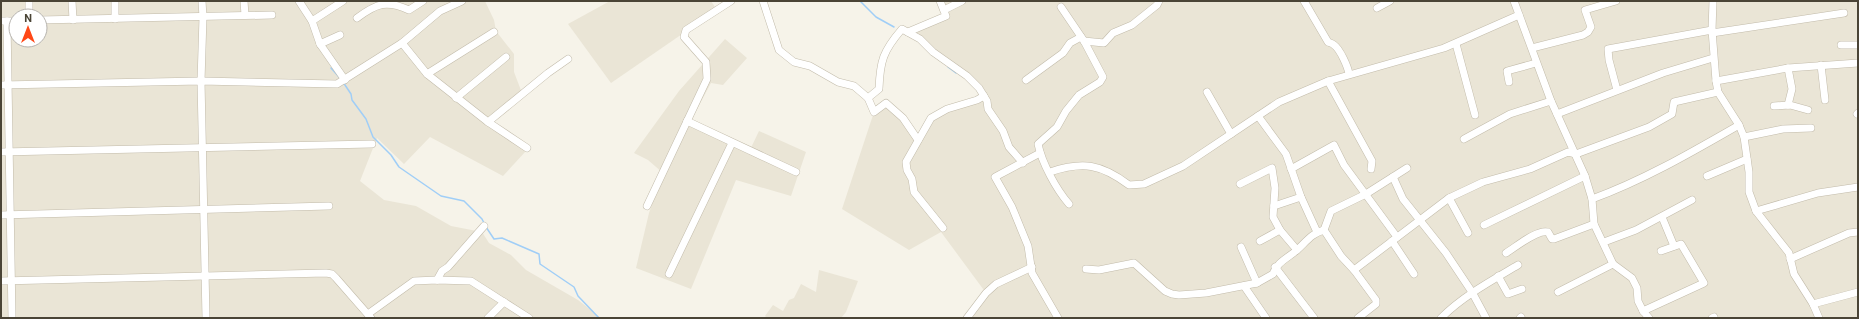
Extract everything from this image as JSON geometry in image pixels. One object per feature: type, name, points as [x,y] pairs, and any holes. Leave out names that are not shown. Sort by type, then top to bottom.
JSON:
[{"type":"street","points":[[72,1],[73,20]]},
{"type":"street","points":[[115,1],[116,19]]},
{"type":"street","points":[[202,1],[201,81],[206,318]]},
{"type":"street","points":[[244,1],[245,15]]},
{"type":"street","points":[[312,21],[343,1]]},
{"type":"street","points":[[358,18],[371,8],[388,1],[402,5],[409,10],[423,1]]},
{"type":"street","points":[[1,85],[201,81],[337,84],[402,43],[440,12],[462,1]]},
{"type":"street","points":[[647,206],[707,79],[706,62],[684,37],[684,34],[686,30],[731,1]]},
{"type":"street","points":[[763,1],[779,50],[794,62],[810,66],[838,82],[854,86],[868,98],[874,112],[886,103],[903,118],[918,140]]},
{"type":"street","points":[[908,32],[946,16],[940,1]]},
{"type":"street","points":[[944,10],[962,1]]},
{"type":"street","points":[[1026,80],[1063,53],[1070,43],[1083,39],[1104,43],[1112,33],[1132,25],[1157,5],[1159,1]]},
{"type":"street","points":[[1304,1],[1328,42],[1335,45],[1340,56],[1347,62],[1349,74]]},
{"type":"street","points":[[1377,8],[1390,1]]},
{"type":"street","points":[[1514,1],[1551,101],[1585,176],[1592,199],[1594,224],[1604,242],[1613,264],[1632,278],[1637,288],[1638,301],[1643,311],[1649,318]]},
{"type":"street","points":[[1532,48],[1584,35],[1588,32],[1591,26],[1586,10],[1616,1]]},
{"type":"street","points":[[1713,1],[1713,58],[1718,92],[1739,125],[1744,137],[1749,172],[1749,192],[1756,211],[1790,253],[1790,260],[1794,274],[1813,304],[1819,318]]},
{"type":"street","points":[[301,2],[312,21],[320,44],[345,80]]},
{"type":"street","points":[[1061,7],[1083,39],[1102,75],[1102,79],[1079,95],[1066,111],[1057,127],[1038,144],[1040,153],[1057,190],[1069,204]]},
{"type":"street","points":[[1617,90],[1609,60],[1608,50],[1712,31],[1844,14]]},
{"type":"street","points":[[48,20],[272,15]]},
{"type":"street","points":[[1050,172],[1079,166],[1096,167],[1112,173],[1129,185],[1144,184],[1183,166],[1279,102],[1328,81],[1349,74],[1456,44],[1519,15]]},
{"type":"street","points":[[4,21],[9,85],[12,318]]},
{"type":"street","points":[[868,98],[879,89],[880,66],[889,46],[902,29],[920,38],[933,52],[967,76],[984,96],[988,108],[1004,131],[1009,147],[1023,163]]},
{"type":"street","points":[[427,74],[494,32]]},
{"type":"street","points":[[320,44],[340,35]]},
{"type":"street","points":[[402,43],[427,74],[488,122],[527,148]]},
{"type":"street","points":[[1456,44],[1475,115]]},
{"type":"street","points":[[1841,45],[1858,45]]},
{"type":"street","points":[[456,98],[506,57]]},
{"type":"street","points":[[1557,114],[1663,73],[1713,58]]},
{"type":"street","points":[[488,122],[548,73],[568,59]]},
{"type":"street","points":[[1510,82],[1507,71],[1536,63]]},
{"type":"street","points":[[1716,81],[1788,68],[1858,63]]},
{"type":"street","points":[[1821,65],[1825,100]]},
{"type":"street","points":[[1788,68],[1792,89],[1788,105]]},
{"type":"street","points":[[1328,81],[1372,161],[1371,169]]},
{"type":"street","points":[[1207,92],[1231,134]]},
{"type":"street","points":[[1354,270],[1394,239],[1421,221],[1448,198],[1483,182],[1530,169],[1568,152],[1576,154],[1649,127],[1672,114],[1674,102],[1679,99],[1718,92]]},
{"type":"street","points":[[943,228],[914,192],[912,179],[907,170],[906,162],[931,118],[947,109],[977,100],[984,96]]},
{"type":"street","points":[[1464,139],[1510,114],[1551,101]]},
{"type":"street","points":[[1774,106],[1788,105],[1808,110]]},
{"type":"street","points":[[1258,116],[1286,154],[1300,196],[1321,231],[1333,242],[1341,256],[1354,270],[1377,303],[1358,318]]},
{"type":"street","points":[[687,121],[796,172]]},
{"type":"street","points":[[1592,199],[1622,188],[1674,162],[1739,125]]},
{"type":"street","points":[[1744,137],[1783,129],[1811,128]]},
{"type":"street","points":[[669,274],[732,143]]},
{"type":"street","points":[[1,152],[372,144]]},
{"type":"street","points":[[1291,170],[1334,145],[1344,165],[1366,194],[1414,274]]},
{"type":"street","points":[[1040,153],[995,177],[1012,207],[1028,246],[1032,273],[1058,318]]},
{"type":"street","points":[[1707,176],[1747,159]]},
{"type":"street","points":[[1240,184],[1272,168],[1275,188],[1273,217],[1280,230],[1297,250]]},
{"type":"street","points":[[1086,269],[1099,270],[1134,263],[1143,269],[1165,291],[1172,294],[1206,293],[1257,283],[1273,274],[1275,266],[1297,250],[1305,241],[1321,231],[1331,211],[1366,194],[1407,168]]},
{"type":"street","points":[[1484,225],[1585,176]]},
{"type":"street","points":[[1393,177],[1403,199],[1446,253],[1472,292],[1486,318]]},
{"type":"street","points":[[1756,211],[1818,193],[1858,187]]},
{"type":"street","points":[[1274,206],[1300,196]]},
{"type":"street","points":[[1448,198],[1468,233]]},
{"type":"street","points":[[1604,242],[1662,217],[1692,200]]},
{"type":"street","points":[[1,215],[329,206]]},
{"type":"street","points":[[1662,217],[1674,246]]},
{"type":"street","points":[[1506,253],[1532,236],[1545,231],[1548,232],[1552,239],[1554,239],[1594,224]]},
{"type":"street","points":[[436,280],[442,271],[448,267],[484,226]]},
{"type":"street","points":[[1260,241],[1280,230]]},
{"type":"street","points":[[1790,260],[1858,232]]},
{"type":"street","points":[[1643,311],[1704,283],[1682,244],[1661,251]]},
{"type":"street","points":[[1241,246],[1257,283]]},
{"type":"street","points":[[1558,292],[1613,264]]},
{"type":"street","points":[[1441,318],[1450,308],[1472,292],[1518,265]]},
{"type":"street","points":[[1275,266],[1314,318]]},
{"type":"street","points":[[967,318],[986,293],[996,284],[1032,267]]},
{"type":"street","points":[[1,281],[332,274],[370,316],[414,281],[471,281],[529,318]]},
{"type":"street","points":[[1498,276],[1508,294],[1522,290]]},
{"type":"street","points":[[1244,286],[1267,317]]},
{"type":"street","points":[[1813,304],[1858,292]]},
{"type":"street","points":[[488,318],[504,302]]},
{"type":"shaded area","points":[[1,1],[485,1],[494,20],[496,31],[514,54],[514,72],[522,93],[490,119],[526,151],[503,176],[430,137],[404,164],[377,138],[360,181],[384,200],[416,206],[451,226],[482,232],[489,243],[511,255],[526,270],[578,300],[601,318],[1,318]]},
{"type":"shaded area","points":[[610,1],[711,1],[717,10],[611,83],[568,24]]},
{"type":"shaded area","points":[[939,1],[1858,1],[1858,318],[967,318],[986,293],[941,232],[909,250],[842,209],[874,112],[886,103],[918,140],[931,118],[981,97],[979,88],[910,33],[943,20]]},
{"type":"shaded area","points":[[725,39],[747,58],[723,85],[711,83],[689,124],[748,154],[759,131],[806,152],[791,196],[736,180],[691,289],[636,268],[649,213],[663,173],[648,160],[634,153],[679,91]]},
{"type":"shaded area","points":[[819,270],[858,281],[846,312],[841,318],[767,318],[765,316],[773,305],[783,311],[789,300],[794,298],[801,284],[816,292]]},
{"type":"waterway","points":[[860,1],[876,17],[894,27]]},
{"type":"waterway","points":[[948,67],[956,73]]},
{"type":"waterway","points":[[331,68],[339,77]]},
{"type":"waterway","points":[[343,82],[351,94],[352,100],[366,119],[373,137],[391,155],[399,167],[441,196],[464,201],[482,219],[484,223]]},
{"type":"waterway","points":[[486,227],[494,239],[502,238],[539,254],[540,264],[574,287],[578,296],[599,318]]}]
